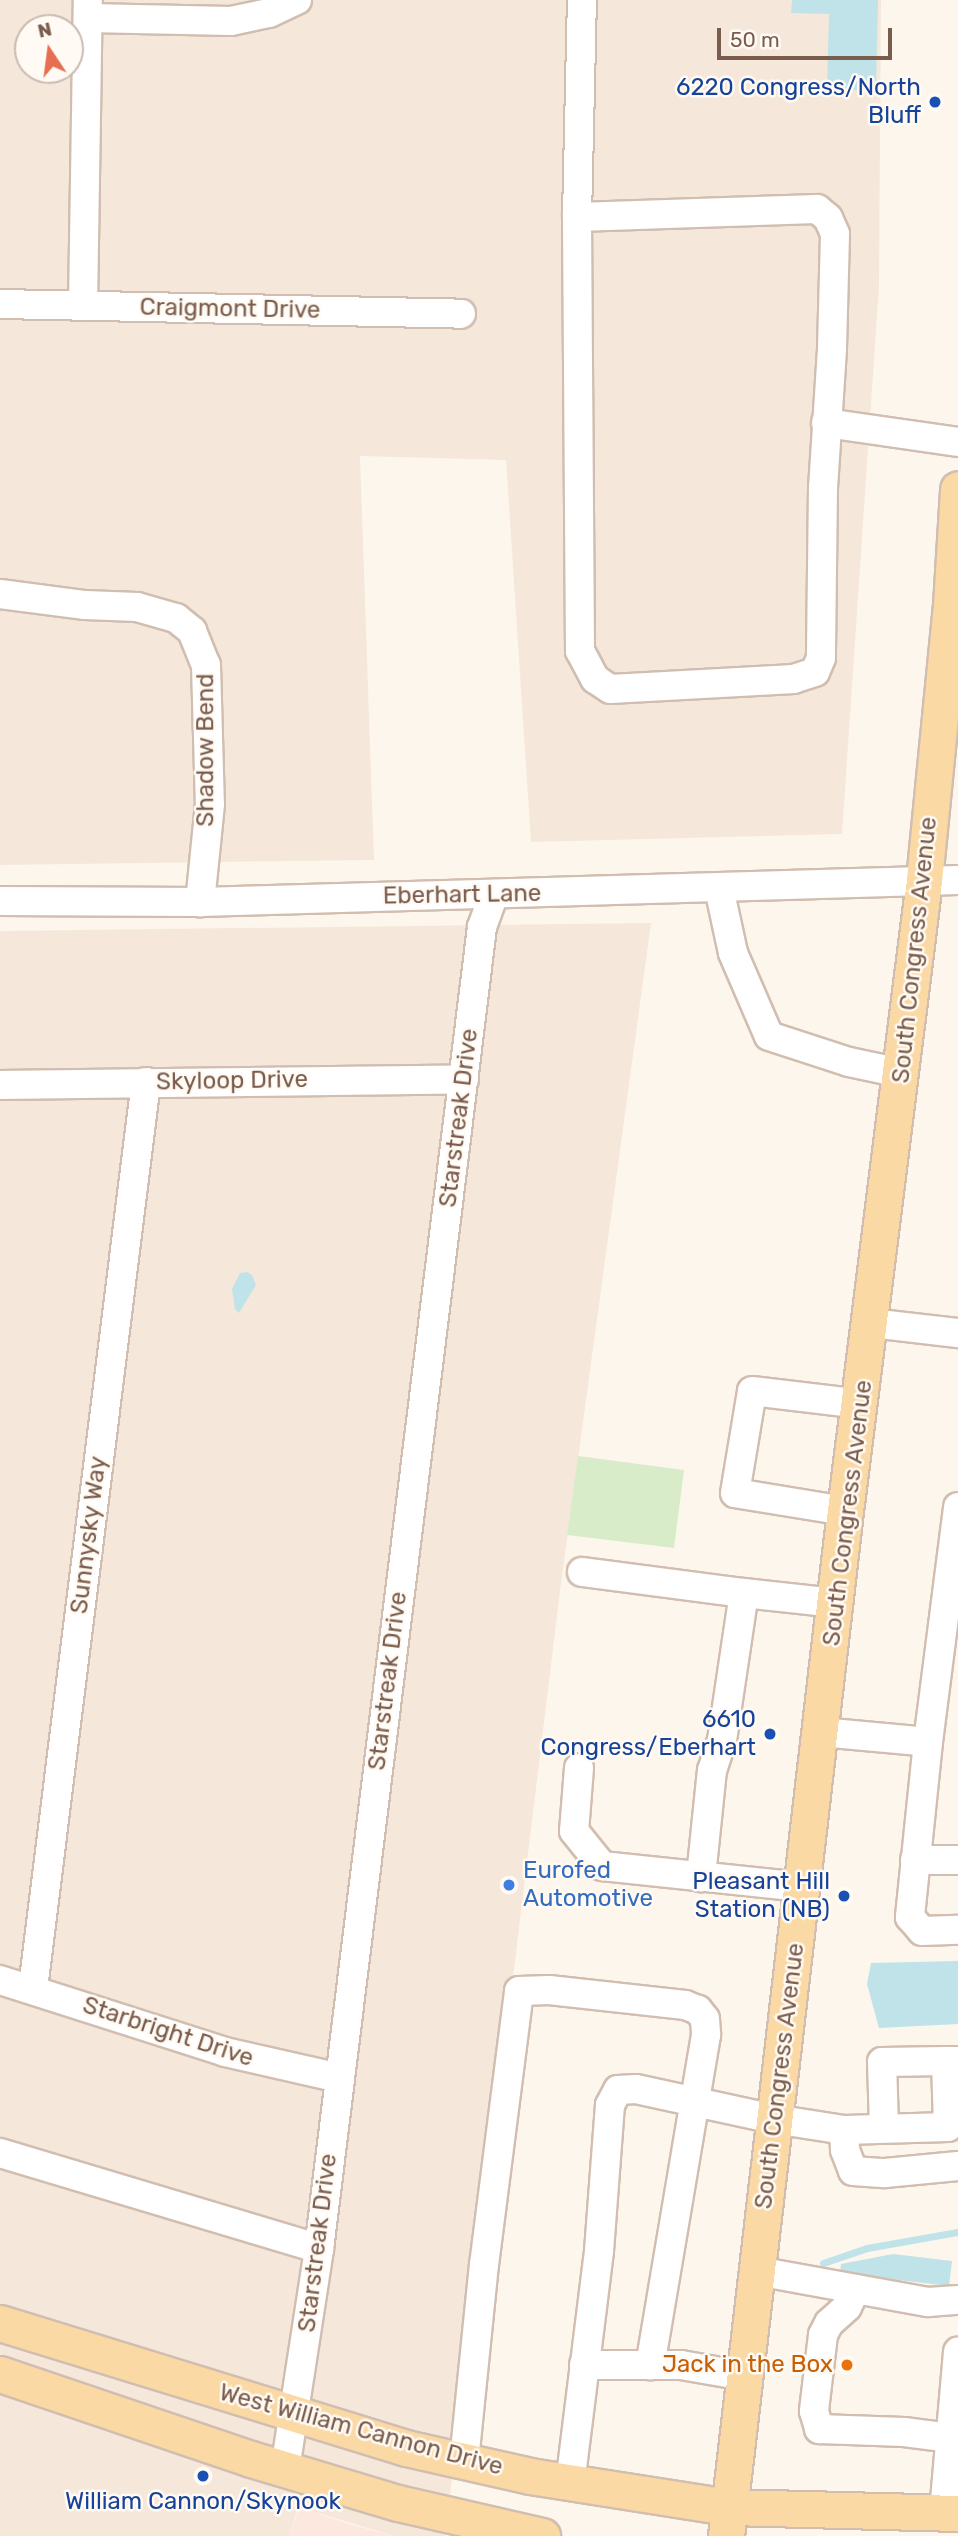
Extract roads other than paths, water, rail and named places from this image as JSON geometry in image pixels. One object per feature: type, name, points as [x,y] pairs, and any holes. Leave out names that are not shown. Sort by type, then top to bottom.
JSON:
[{"type":"main road","name":"South Congress Avenue","points":[[727,2522],[845,1511],[861,1404],[901,1073],[941,880],[958,489]]},
{"type":"main road","name":"West William Cannon Drive","points":[[0,2323],[294,2415],[464,2461],[727,2522],[951,2512]]},
{"type":"main road","points":[[0,2374],[285,2469],[398,2503],[542,2536]]},
{"type":"street","points":[[83,306],[88,9],[231,21],[269,13],[297,0]]},
{"type":"street","points":[[577,217],[817,209],[828,219],[835,234],[832,349],[822,487],[821,659],[815,672],[794,679],[610,689],[595,679],[580,651],[577,217],[583,0]]},
{"type":"street","name":"Craigmont Drive","points":[[0,304],[461,314]]},
{"type":"street","points":[[825,423],[958,442]]},
{"type":"street","name":"Shadow Bend","points":[[0,594],[85,605],[137,607],[176,618],[192,631],[206,665],[210,804],[200,902]]},
{"type":"street","name":"Eberhart Lane","points":[[0,901],[200,902],[941,880]]},
{"type":"street","points":[[719,888],[733,953],[769,1036],[849,1062],[901,1073]]},
{"type":"street","name":"Starstreak Drive","points":[[285,2469],[319,2249],[482,927],[494,894]]},
{"type":"street","name":"Skyloop Drive","points":[[0,1085],[464,1079]]},
{"type":"street","name":"Sunnysky Way","points":[[33,1988],[146,1082]]},
{"type":"street","points":[[871,1323],[958,1332]]},
{"type":"street","points":[[845,1511],[736,1493],[752,1391],[861,1404]]},
{"type":"street","points":[[958,1507],[909,1917],[922,1931],[958,1930]]},
{"type":"street","points":[[582,1572],[836,1603]]},
{"type":"street","points":[[701,1877],[712,1770],[722,1740],[744,1593]]},
{"type":"street","points":[[821,1732],[928,1742]]},
{"type":"street","points":[[579,1768],[574,1831],[602,1866],[802,1887]]},
{"type":"street","points":[[915,1860],[958,1860]]},
{"type":"street","name":"Starbright Drive","points":[[0,1980],[33,1988],[225,2052],[339,2078]]},
{"type":"street","points":[[464,2461],[484,2265],[519,1991],[563,1992],[685,2005],[698,2010],[705,2020],[706,2035],[650,2365]]},
{"type":"street","points":[[570,2484],[599,2250],[610,2105],[618,2090],[636,2089],[774,2119],[844,2130],[884,2129],[948,2127],[952,2061],[882,2062],[884,2129]]},
{"type":"street","points":[[844,2130],[845,2150],[853,2171],[885,2173],[958,2166]]},
{"type":"street","points":[[0,2153],[319,2249]]},
{"type":"street","points":[[757,2271],[928,2302],[958,2300]]},
{"type":"street","points":[[856,2288],[847,2306],[830,2323],[823,2335],[814,2411],[819,2429],[904,2432],[954,2440]]},
{"type":"street","points":[[951,2512],[958,2351]]},
{"type":"street","points":[[584,2365],[681,2365],[744,2376]]},
{"type":"water","points":[[792,0],[878,0],[876,90],[827,90],[829,14],[791,13]]},
{"type":"water","points":[[247,1272],[252,1275],[256,1285],[239,1313],[235,1309],[232,1289],[240,1273]]},
{"type":"water","points":[[958,1961],[958,2024],[879,2028],[867,1984],[871,1963]]},
{"type":"water","points":[[893,2254],[952,2261],[949,2286],[840,2273],[841,2264]]},
{"type":"waterway","points":[[823,2263],[867,2248],[958,2232]]},
{"type":"place","name":"6220 Congress/North Bluff","points":[[935,102]]},
{"type":"place","name":"6610 Congress/Eberhart","points":[[770,1734]]},
{"type":"place","name":"Eurofed Automotive","points":[[509,1885]]},
{"type":"place","name":"Pleasant Hill Station (NB)","points":[[844,1896]]},
{"type":"place","name":"Jack in the Box","points":[[847,2365]]},
{"type":"place","name":"William Cannon/Skynook","points":[[203,2476]]}]
